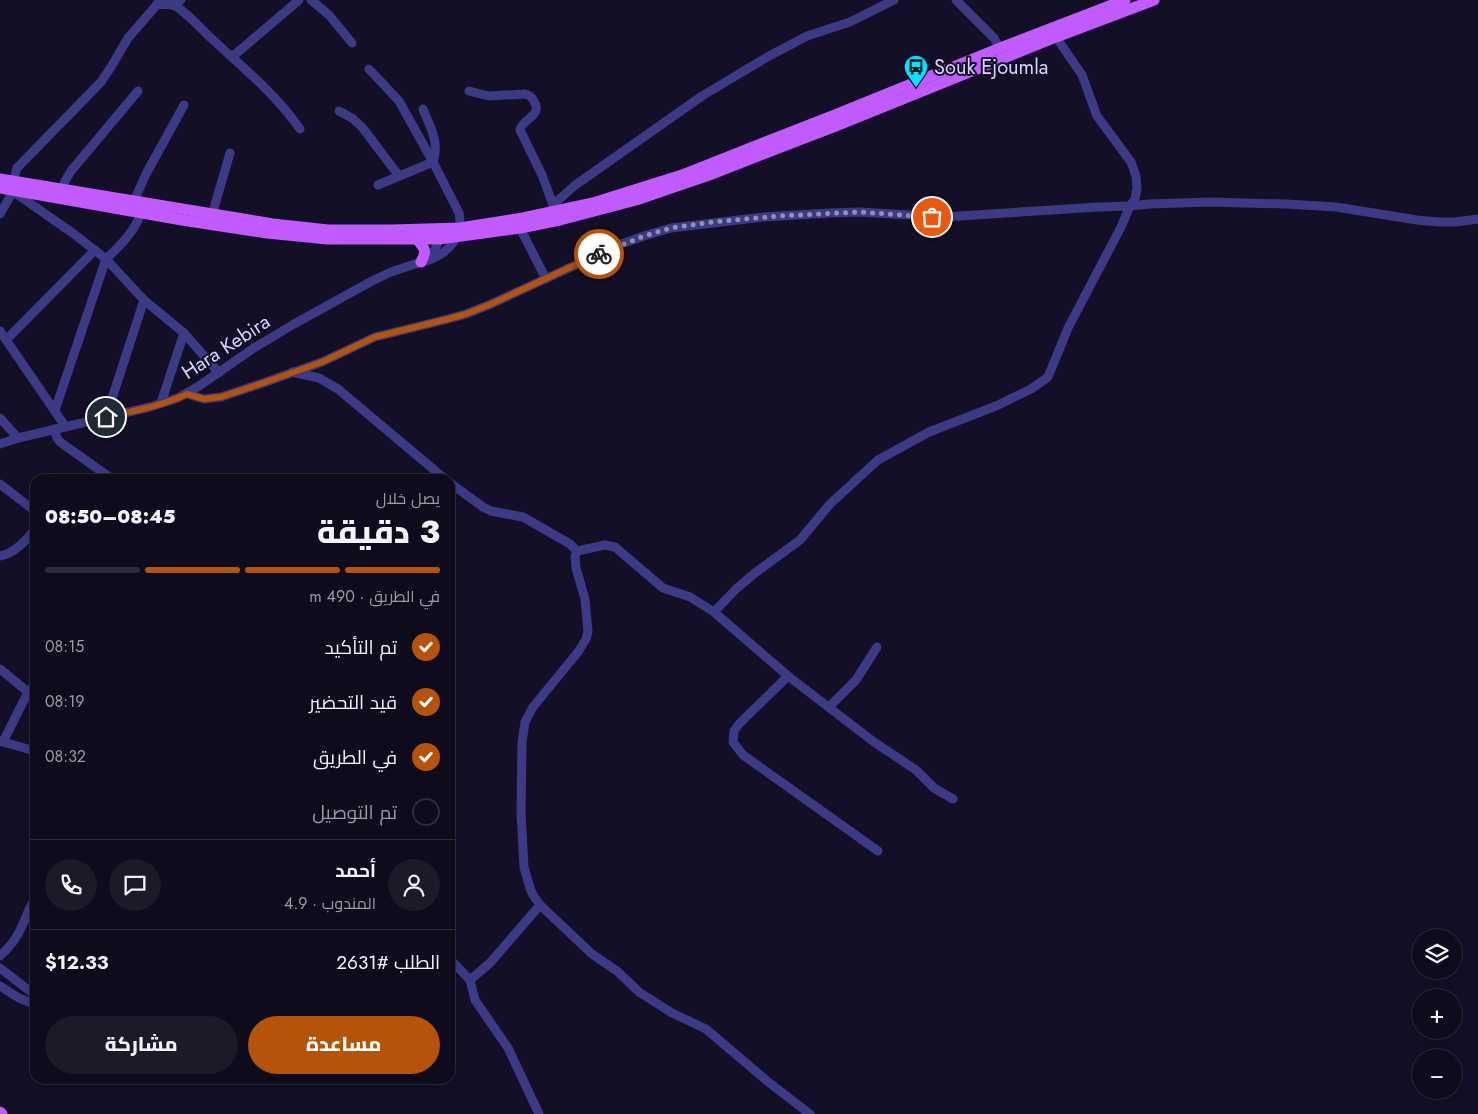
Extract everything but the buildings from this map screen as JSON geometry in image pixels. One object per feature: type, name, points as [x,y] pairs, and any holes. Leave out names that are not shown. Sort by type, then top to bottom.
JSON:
[{"type":"main road","points":[[458,233],[556,212],[636,200],[1128,3],[1154,0]]},
{"type":"main road","points":[[1002,53],[1056,37],[1128,3]]},
{"type":"main road","points":[[0,179],[8,186],[142,213],[267,232],[417,239],[439,234]]},
{"type":"main road","points":[[8,186],[62,190],[134,201],[328,235],[439,234],[520,228],[556,212]]},
{"type":"main road","points":[[417,239],[425,251],[421,262]]},
{"type":"street","points":[[172,5],[181,0]]},
{"type":"street","points":[[232,57],[299,0]]},
{"type":"street","points":[[311,0],[329,15],[352,44]]},
{"type":"street","points":[[556,212],[574,186],[702,96],[769,56],[808,36],[850,22],[894,0]]},
{"type":"street","points":[[956,0],[994,38],[1002,53]]},
{"type":"street","points":[[0,214],[11,195],[8,186],[17,168],[106,75],[128,38],[159,2],[172,5],[198,25],[274,96],[300,129]]},
{"type":"street","points":[[714,612],[736,589],[755,573],[800,540],[830,504],[878,460],[930,432],[996,406],[1031,389],[1048,377],[1078,305],[1137,194],[1136,176],[1131,162],[1097,116],[1082,75],[1056,37]]},
{"type":"street","points":[[369,69],[399,101],[433,162],[461,220],[458,233],[444,253],[438,257],[421,262]]},
{"type":"street","points":[[62,190],[71,171],[138,91]]},
{"type":"street","points":[[469,91],[489,96],[525,94],[533,99],[537,109],[520,126],[520,130],[542,175],[556,212]]},
{"type":"street","points":[[134,201],[146,174],[184,105]]},
{"type":"street","points":[[378,185],[433,162],[437,152],[436,142],[423,109]]},
{"type":"street","points":[[339,111],[352,118],[362,127],[399,176]]},
{"type":"street","points":[[212,214],[230,153]]},
{"type":"street","points":[[8,186],[106,259],[144,300],[184,333],[219,372]]},
{"type":"street","points":[[1137,194],[1146,204]]},
{"type":"street","points":[[187,394],[204,399],[221,397],[330,358],[375,337],[466,314],[621,244],[671,228],[712,222],[764,217],[867,212],[944,217],[1146,204],[1210,202],[1268,203],[1336,208],[1438,222],[1455,222],[1478,218]]},
{"type":"street","points":[[55,410],[106,259],[135,226],[142,213]]},
{"type":"street","points":[[520,228],[546,279]]},
{"type":"street","name":"Hara Kebira","points":[[0,444],[65,426],[150,407],[187,394],[272,336],[360,287],[391,272],[421,262],[435,250],[439,234]]},
{"type":"street","points":[[6,340],[95,250]]},
{"type":"street","points":[[106,417],[144,300]]},
{"type":"street","points":[[0,331],[65,426]]},
{"type":"street","points":[[161,403],[184,333]]},
{"type":"street","points":[[292,372],[319,378],[338,389],[439,474]]},
{"type":"street","points":[[0,418],[18,438]]},
{"type":"street","points":[[54,429],[60,442],[105,474]]},
{"type":"street","points":[[0,484],[30,507]]},
{"type":"street","points":[[455,487],[483,507],[523,517],[570,544],[576,551]]},
{"type":"street","points":[[0,556],[6,555],[30,536]]},
{"type":"street","points":[[576,551],[605,545],[615,547],[663,588],[690,597],[714,612],[788,676],[874,742],[916,770],[934,788],[953,798]]},
{"type":"street","points":[[576,551],[576,568],[585,599],[588,632],[578,652],[533,707],[525,722],[522,742],[521,813],[524,867],[532,895],[540,905],[592,954],[617,971],[639,992],[672,1013],[706,1030],[810,1114]]},
{"type":"street","points":[[829,707],[856,680],[877,647]]},
{"type":"street","points":[[0,669],[28,692]]},
{"type":"street","points":[[788,676],[738,724],[734,731],[732,742],[742,755],[878,851]]},
{"type":"street","points":[[30,690],[2,742],[30,750]]},
{"type":"street","points":[[470,980],[490,963],[540,905]]},
{"type":"street","points":[[0,956],[16,937],[30,907]]},
{"type":"street","points":[[455,964],[470,980],[474,1000],[508,1048],[539,1114]]},
{"type":"street","points":[[0,968],[30,991]]},
{"type":"street","points":[[0,986],[30,1003]]},
{"type":"way so far","points":[[599,254],[621,244],[671,228],[712,222],[778,216],[859,212],[932,217]]},
{"type":"place","name":"Souk Ejoumla","points":[[916,88]]},
{"type":"route","points":[[106,417],[150,407],[187,394],[204,399],[221,397],[243,390],[322,362],[350,350],[364,341],[386,333],[402,331],[466,314],[599,254]]}]
